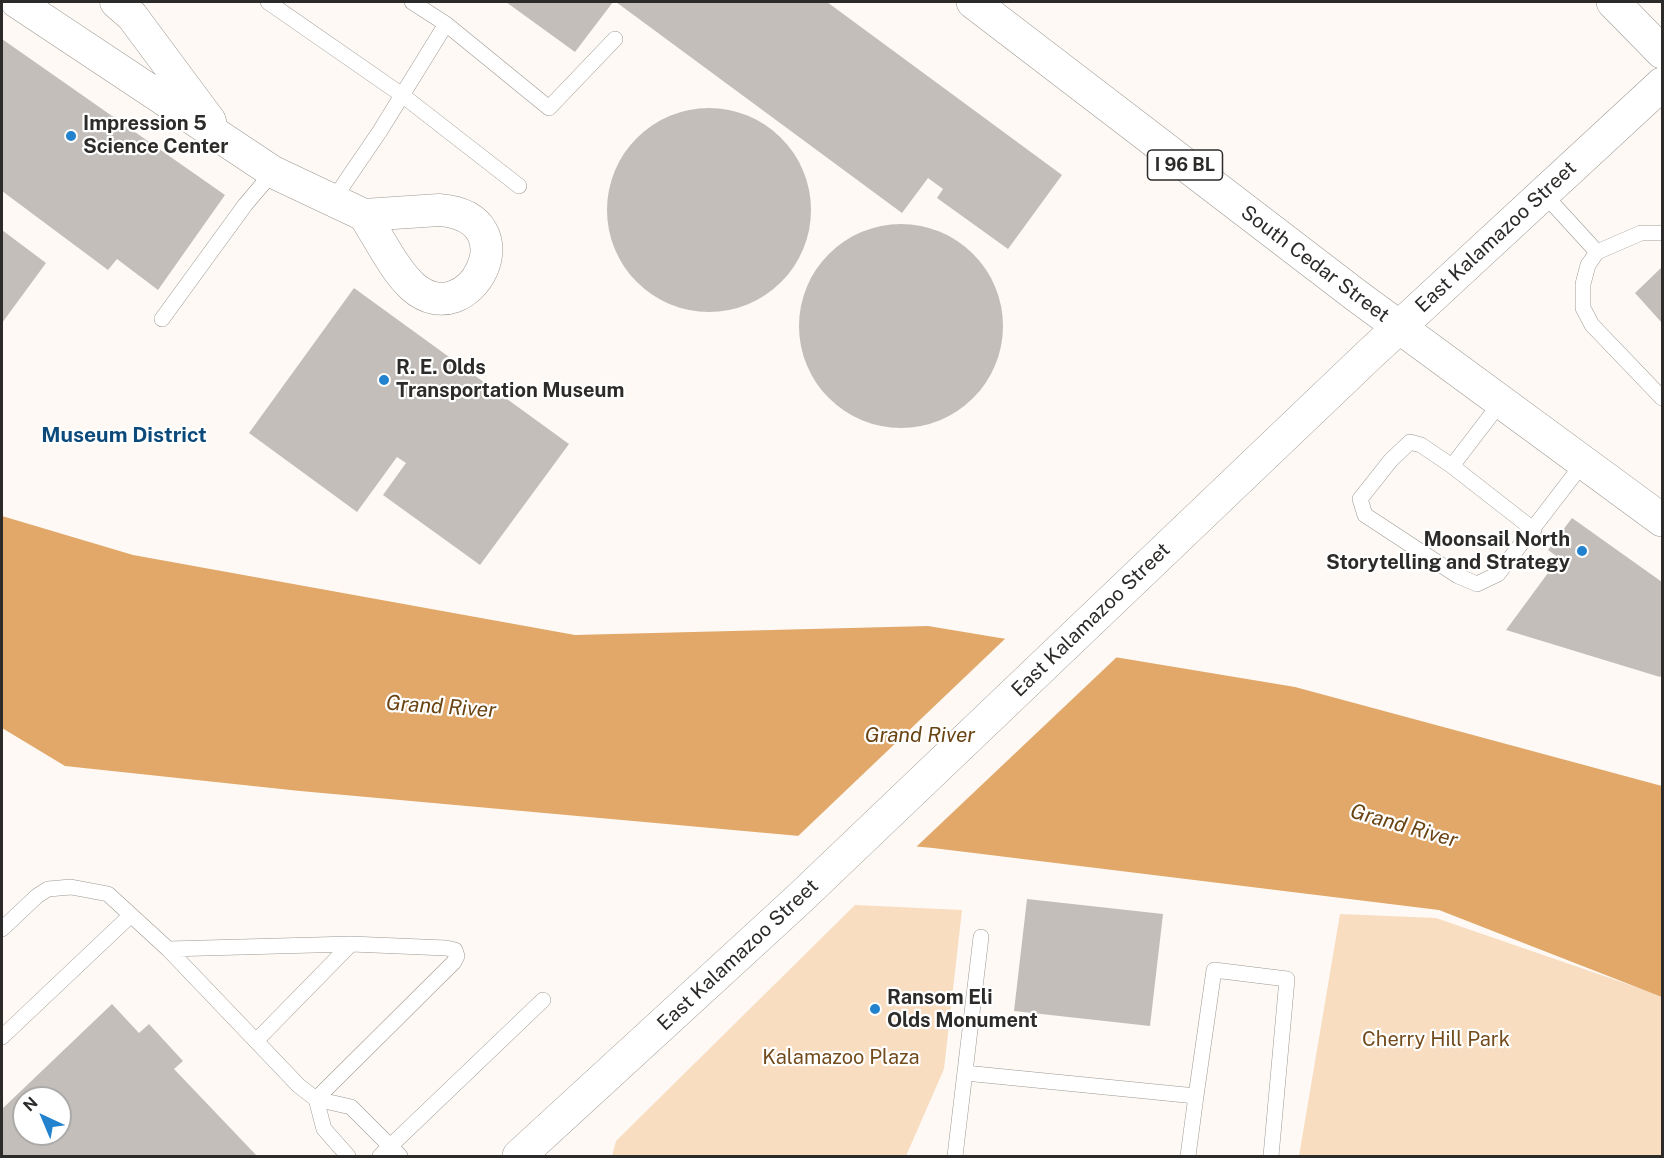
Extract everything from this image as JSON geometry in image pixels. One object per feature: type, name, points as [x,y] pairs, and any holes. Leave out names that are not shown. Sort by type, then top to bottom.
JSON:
[{"type":"street","points":[[17,2],[273,172],[364,215]]},
{"type":"street","points":[[33,2],[56,26]]},
{"type":"street","points":[[116,2],[132,16],[224,141]]},
{"type":"street","name":"South Cedar Street","points":[[973,2],[1399,327],[1662,520]]},
{"type":"street","points":[[1613,2],[1662,52]]},
{"type":"street","name":"East Kalamazoo Street","points":[[533,1152],[1399,327],[1662,84]]},
{"type":"lane","points":[[268,2],[402,95],[519,186]]},
{"type":"lane","points":[[412,2],[446,24],[549,108],[615,39]]},
{"type":"lane","points":[[333,200],[446,24]]},
{"type":"lane","points":[[162,319],[245,206],[273,172]]},
{"type":"lane","points":[[1543,193],[1597,252]]},
{"type":"lane","points":[[1660,232],[1641,233],[1597,252],[1588,265],[1583,284],[1583,308],[1592,325],[1662,398]]},
{"type":"lane","points":[[1452,466],[1501,402]]},
{"type":"lane","points":[[1534,530],[1452,466],[1421,445],[1410,442],[1391,460],[1360,499],[1365,515],[1458,576],[1478,584],[1498,574],[1534,530],[1584,462]]},
{"type":"lane","points":[[2,929],[37,896],[48,889],[59,887],[108,894],[168,949],[299,1086],[316,1099],[351,1107],[390,1153],[543,1000]]},
{"type":"lane","points":[[2,1037],[131,915]]},
{"type":"lane","points":[[955,1156],[981,937]]},
{"type":"lane","points":[[168,949],[351,944],[455,950],[457,956],[454,963],[316,1099]]},
{"type":"lane","points":[[256,1041],[351,944]]},
{"type":"lane","points":[[1188,1156],[1214,970],[1287,979],[1271,1156]]},
{"type":"lane","points":[[965,1073],[1196,1096]]},
{"type":"lane","points":[[316,1099],[324,1129],[348,1156]]},
{"type":"green space","name":"Kalamazoo Plaza","points":[[855,905],[962,910],[944,1069],[906,1156],[612,1156],[616,1141]]},
{"type":"green space","name":"Cherry Hill Park","points":[[1340,914],[1436,918],[1662,996],[1662,1156],[1299,1156]]},
{"type":"water","name":"Grand River","points":[[2,516],[133,555],[575,635],[928,626],[1295,687],[1662,786],[1662,997],[1439,910],[933,848],[300,791],[65,766],[2,728]]},
{"type":"pier","points":[[1008,636],[1119,655],[914,849],[796,838]]},
{"type":"building","points":[[506,2],[613,2],[575,52]]},
{"type":"building","points":[[616,2],[827,2],[1062,175],[1008,249],[937,198],[943,189],[928,178],[902,213]]},
{"type":"building","name":"Impression 5 Science Center","points":[[2,39],[225,195],[158,290],[117,259],[108,270],[2,191]]},
{"type":"building","points":[[699,108],[719,108],[748,115],[774,131],[788,145],[804,171],[811,210],[804,249],[788,275],[774,289],[739,308],[719,312],[699,312],[670,305],[644,289],[630,275],[611,240],[607,220],[607,200],[614,171],[630,145],[644,131],[679,112]]},
{"type":"building","points":[[891,224],[911,224],[931,228],[949,236],[966,247],[980,261],[999,296],[1003,326],[999,356],[991,374],[980,391],[966,405],[931,424],[911,428],[891,428],[871,424],[853,416],[836,405],[822,391],[803,356],[799,336],[799,316],[803,296],[811,278],[822,261],[836,247],[871,228]]},
{"type":"building","points":[[2,230],[46,263],[2,323]]},
{"type":"building","points":[[1662,267],[1662,323],[1635,293]]},
{"type":"building","name":"R. E. Olds Transportation Museum","points":[[354,288],[569,444],[480,565],[383,495],[406,463],[397,457],[357,512],[249,433]]},
{"type":"building","points":[[1572,518],[1662,582],[1662,674],[1660,677],[1506,630],[1559,558],[1548,550]]},
{"type":"building","points":[[1027,899],[1163,914],[1150,1026],[1014,1011]]},
{"type":"building","points":[[112,1004],[139,1033],[149,1024],[183,1061],[174,1069],[257,1156],[2,1156],[2,1109],[12,1099],[12,1146],[72,1146],[72,1086],[26,1086]]},
{"type":"place","name":"Impression 5 Science Center","points":[[71,136]]},
{"type":"place","name":"R. E. Olds Transportation Museum","points":[[384,380]]},
{"type":"place","name":"Moonsail North Storytelling and Strategy","points":[[1582,551]]},
{"type":"place","name":"Ransom Eli Olds Monument","points":[[875,1009]]},
{"type":"district","name":"Museum District","points":[[124,436]]}]
